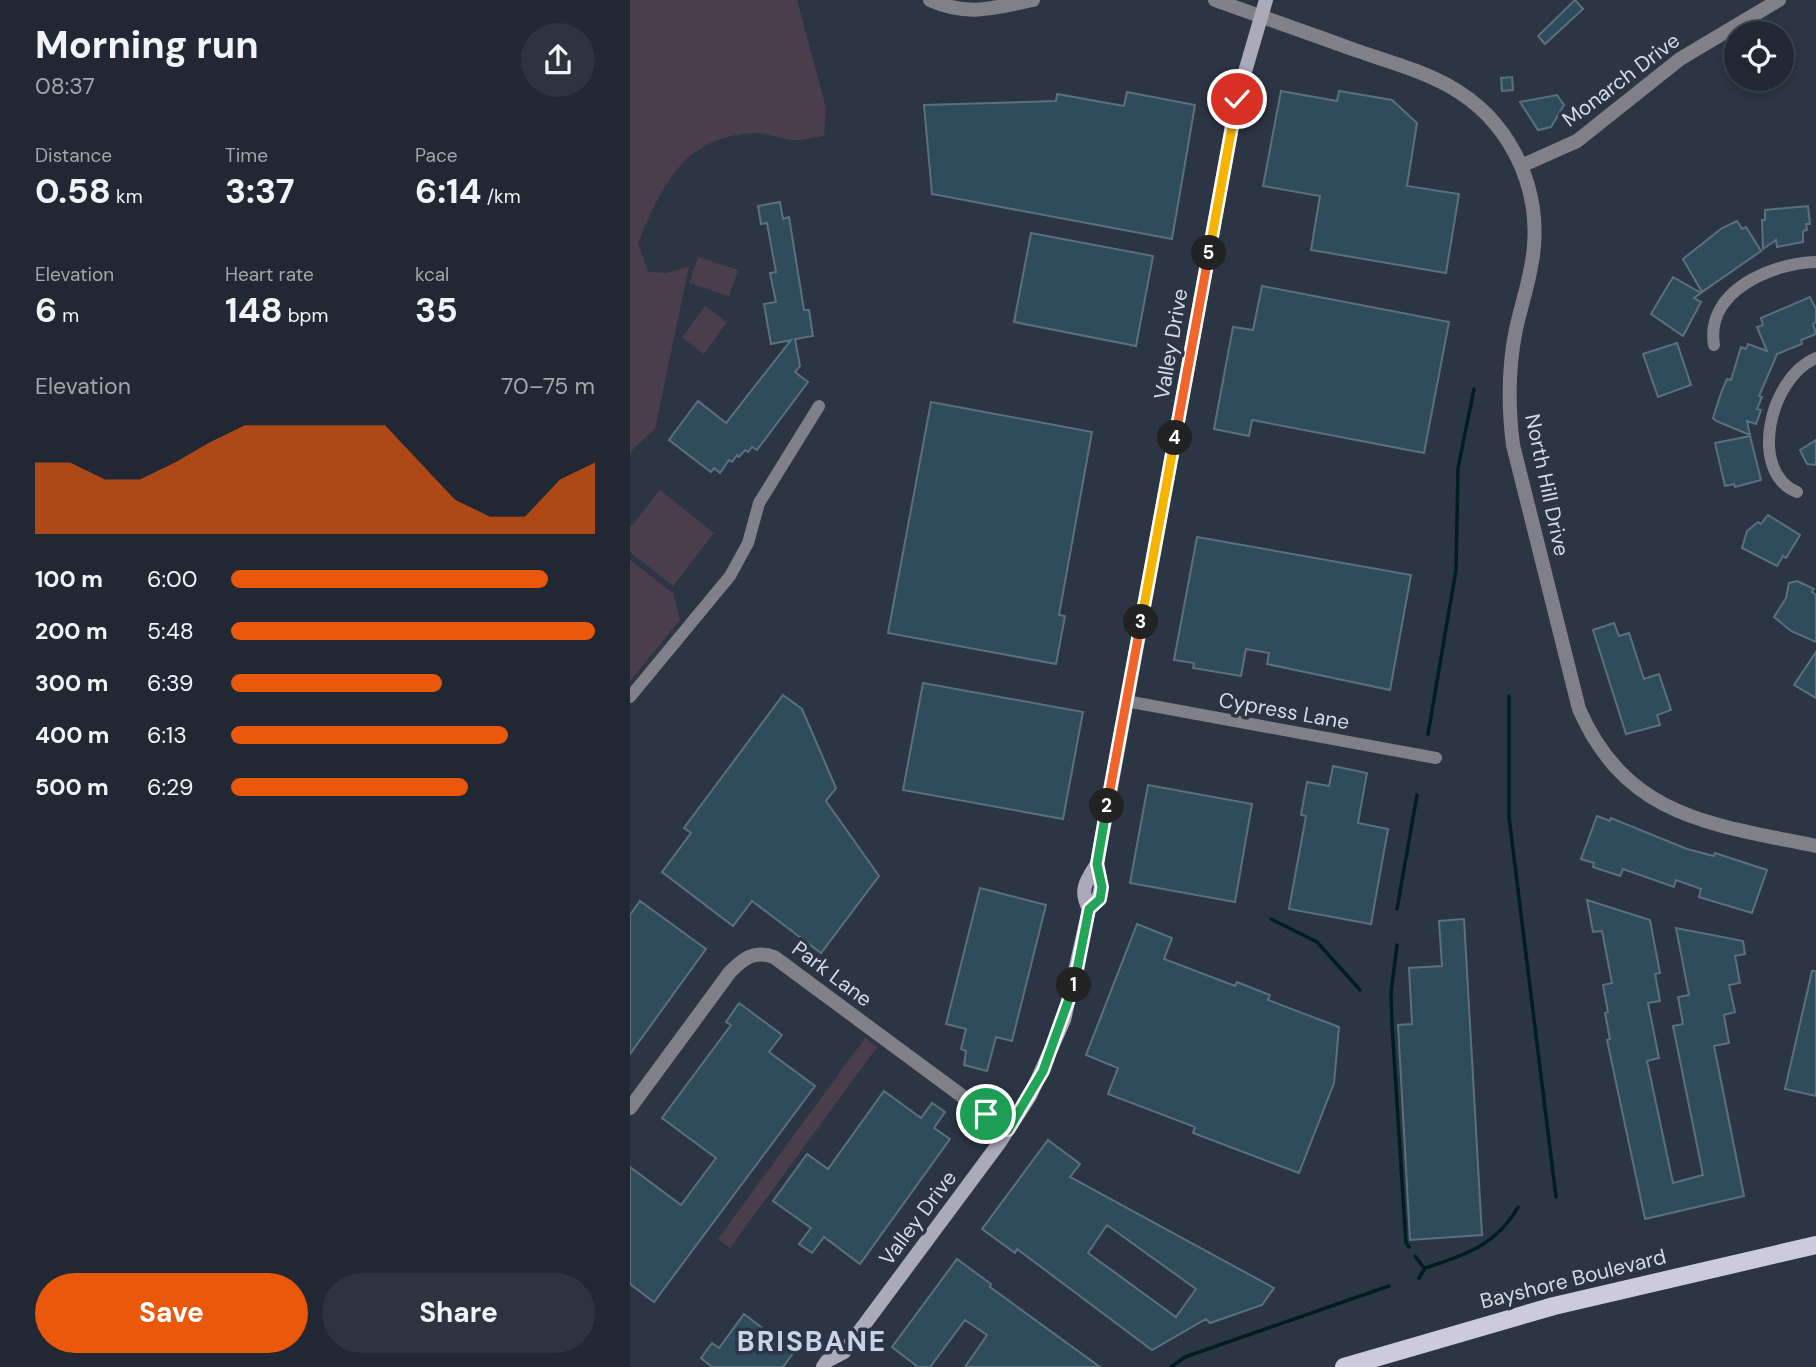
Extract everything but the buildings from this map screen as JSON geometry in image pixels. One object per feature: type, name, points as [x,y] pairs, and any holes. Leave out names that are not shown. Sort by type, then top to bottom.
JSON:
[{"type":"main road","name":"Valley Drive","points":[[822,1367],[827,1361],[843,1360],[1008,1130],[1043,1071],[1064,1020],[1089,909],[1100,899],[1102,887],[1097,864],[1126,701],[1236,106],[1266,0]]},
{"type":"main road","name":"Bayshore Boulevard","points":[[1344,1367],[1554,1306],[1816,1245]]},
{"type":"street","points":[[930,0],[956,10],[968,11],[1033,0]]},
{"type":"street","name":"North Hill Drive","points":[[1215,0],[1450,86],[1492,120],[1511,146],[1521,166],[1533,207],[1534,247],[1511,360],[1509,417],[1513,445],[1579,709],[1605,756],[1623,777],[1645,794],[1690,817],[1816,846]]},
{"type":"street","name":"Monarch Drive","points":[[1521,166],[1577,141],[1680,59],[1779,0]]},
{"type":"street","points":[[1714,345],[1715,321],[1732,294],[1745,283],[1773,269],[1816,262]]},
{"type":"street","points":[[1797,492],[1779,480],[1776,472],[1771,422],[1784,383],[1801,366],[1816,358]]},
{"type":"street","points":[[630,697],[730,576],[748,543],[759,503],[819,406]]},
{"type":"street","name":"Cypress Lane","points":[[1126,701],[1436,758]]},
{"type":"street","name":"Park Lane","points":[[630,1108],[730,972],[745,957],[764,954],[774,957],[1008,1130]]},
{"type":"shaded area","points":[[630,0],[797,0],[826,108],[824,136],[796,140],[755,133],[730,136],[710,143],[693,154],[667,183],[638,243],[648,272],[668,273],[689,266],[655,429],[632,450],[630,457]]},
{"type":"shaded area","points":[[698,257],[738,270],[729,296],[689,283]]},
{"type":"shaded area","points":[[705,306],[727,322],[704,354],[682,338]]},
{"type":"shaded area","points":[[660,490],[714,533],[673,586],[630,552],[630,528]]},
{"type":"shaded area","points":[[630,560],[673,593],[680,620],[630,681]]},
{"type":"shaded area","points":[[865,1038],[877,1047],[730,1248],[718,1239]]},
{"type":"waterway","points":[[1428,734],[1456,570],[1458,468],[1474,389]]},
{"type":"waterway","points":[[1509,696],[1509,817],[1556,1197]]},
{"type":"waterway","points":[[1397,909],[1417,795]]},
{"type":"waterway","points":[[1271,919],[1317,942],[1360,990]]},
{"type":"waterway","points":[[1397,945],[1391,993],[1392,1025],[1406,1243],[1409,1247]]},
{"type":"waterway","points":[[1419,1278],[1425,1268],[1453,1259],[1489,1240],[1510,1220],[1518,1207]]},
{"type":"waterway","points":[[1415,1256],[1424,1268]]},
{"type":"waterway","points":[[1171,1367],[1185,1357],[1389,1286]]},
{"type":"district","name":"BRISBANE","points":[[812,1341]]},
{"type":"route","points":[[986,1114],[1008,1130],[1043,1071],[1068,1006],[1089,909],[1100,899],[1102,887],[1097,864],[1237,99]]}]
